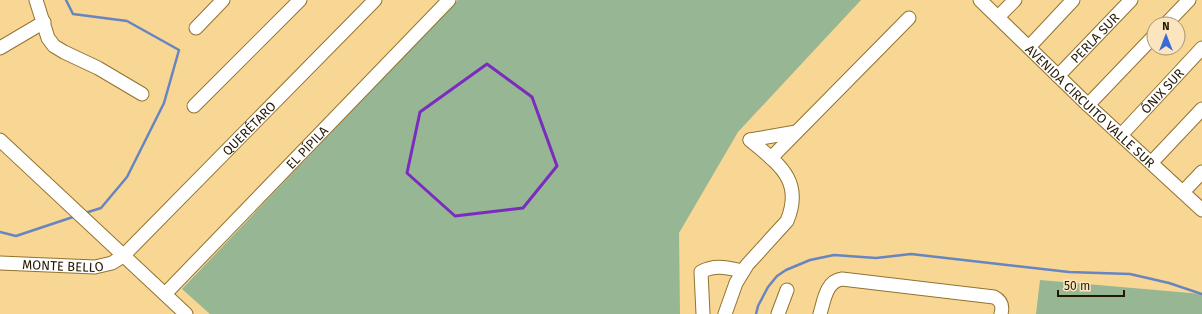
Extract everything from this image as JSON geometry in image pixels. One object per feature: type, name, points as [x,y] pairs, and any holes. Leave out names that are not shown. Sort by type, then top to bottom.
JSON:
[{"type":"street","points":[[36,0],[48,38],[54,46],[98,68],[142,94]]},
{"type":"street","points":[[196,28],[223,0]]},
{"type":"street","points":[[194,106],[300,0]]},
{"type":"street","name":"QUERÉTARO","points":[[123,256],[375,0]]},
{"type":"street","name":"EL PÍPILA","points":[[165,294],[449,0]]},
{"type":"street","name":"AVENIDA CIRCUITO VALLE SUR","points":[[980,0],[1088,105],[1122,134],[1202,210]]},
{"type":"street","points":[[998,17],[1015,0]]},
{"type":"street","points":[[1029,47],[1072,0]]},
{"type":"street","name":"PERLA SUR","points":[[1058,76],[1132,0]]},
{"type":"street","points":[[1174,16],[1189,0]]},
{"type":"street","points":[[771,158],[909,18]]},
{"type":"street","points":[[0,48],[44,22]]},
{"type":"street","points":[[1088,105],[1146,44]]},
{"type":"street","name":"ÓNIX SUR","points":[[1122,134],[1202,48]]},
{"type":"street","points":[[1152,162],[1202,109]]},
{"type":"street","points":[[725,314],[736,283],[743,271],[787,221],[790,215],[792,191],[789,178],[783,168],[750,140],[796,132]]},
{"type":"street","points":[[0,140],[70,204],[98,234],[186,314]]},
{"type":"street","points":[[1183,192],[1202,172]]},
{"type":"street","name":"MONTE BELLO","points":[[0,263],[95,268],[112,263],[123,256]]},
{"type":"street","points":[[703,314],[701,272],[708,268],[723,267],[743,271]]},
{"type":"street","points":[[820,314],[830,286],[836,280],[842,279],[994,297],[999,300],[1002,312]]},
{"type":"street","points":[[778,314],[787,290]]},
{"type":"highlighted area","points":[[487,64],[532,97],[557,166],[523,208],[455,216],[407,173],[420,112]]},
{"type":"green space","points":[[458,0],[861,0],[738,132],[679,233],[680,314],[210,314],[182,289]]},
{"type":"green space","points":[[1040,280],[1202,294],[1202,314],[1036,314]]},
{"type":"waterway","points":[[66,0],[73,14],[127,21],[179,50],[164,103],[127,177],[101,208],[85,213]]},
{"type":"waterway","points":[[0,232],[16,236],[76,216]]},
{"type":"waterway","points":[[756,314],[758,306],[768,287],[777,276],[786,270],[810,260],[834,255],[876,258],[911,254],[1069,272],[1130,274],[1169,283],[1202,294]]}]
